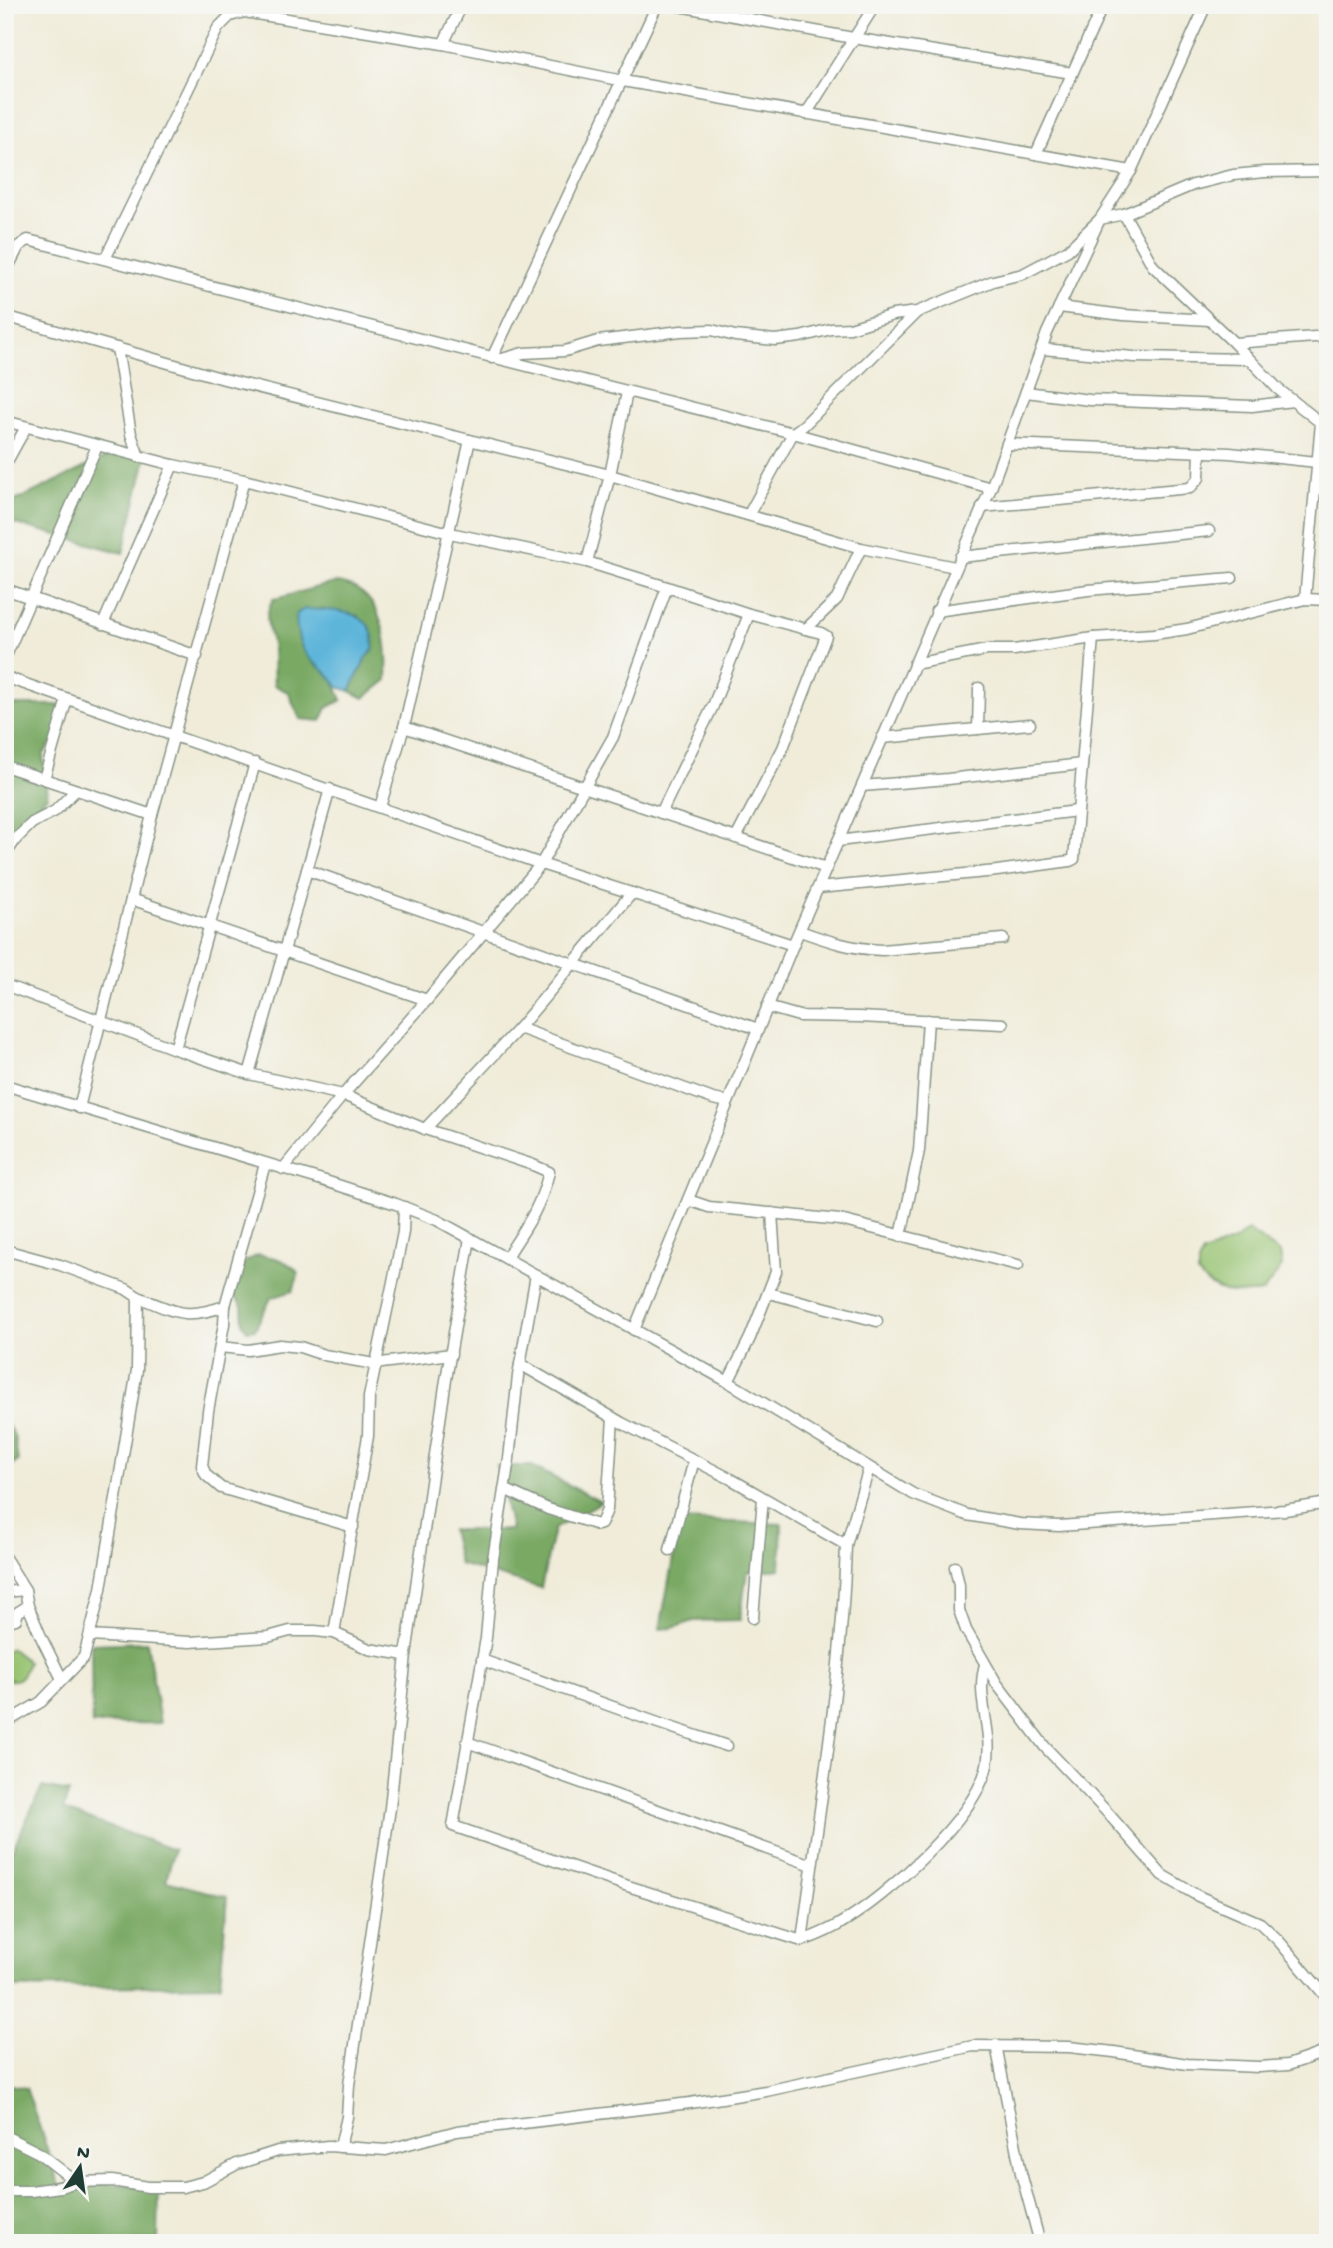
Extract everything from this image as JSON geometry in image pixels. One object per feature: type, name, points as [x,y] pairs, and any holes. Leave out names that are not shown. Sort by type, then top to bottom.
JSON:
[{"type":"street","points":[[443,44],[462,5]]},
{"type":"street","points":[[496,359],[657,5]]},
{"type":"street","points":[[674,5],[853,38],[1072,73]]},
{"type":"street","points":[[806,114],[875,5]]},
{"type":"street","points":[[1036,154],[1102,5]]},
{"type":"street","points":[[634,1330],[793,945],[991,488],[1059,307],[1100,219],[1130,171],[1206,5]]},
{"type":"street","points":[[105,258],[219,28],[230,16],[244,12],[443,44],[806,114],[1130,171]]},
{"type":"street","points":[[496,359],[523,353],[565,351],[598,341],[681,331],[712,330],[735,336],[775,340],[850,328],[893,315],[917,312],[993,281],[1023,274],[1068,250],[1100,219],[1124,214],[1194,185],[1233,175],[1328,171]]},
{"type":"street","points":[[1124,214],[1153,266],[1293,401],[1324,423],[1317,462],[1305,599]]},
{"type":"street","points":[[5,273],[19,246],[25,241],[105,258],[793,433],[991,488]]},
{"type":"street","points":[[1059,307],[1123,315],[1209,320]]},
{"type":"street","points":[[749,514],[793,433],[917,312]]},
{"type":"street","points":[[5,316],[224,379],[610,475],[860,548],[958,562],[1209,531]]},
{"type":"street","points":[[1234,343],[1328,336]]},
{"type":"street","points":[[117,348],[131,434],[139,457]]},
{"type":"street","points":[[1042,349],[1134,356],[1249,359]]},
{"type":"street","points":[[587,562],[610,475],[627,392]]},
{"type":"street","points":[[1026,392],[1090,400],[1252,406],[1293,401]]},
{"type":"street","points":[[5,421],[173,466],[244,480],[450,533],[587,562],[749,614],[821,633],[826,636],[783,748],[736,838]]},
{"type":"street","points":[[5,465],[26,427]]},
{"type":"street","points":[[380,807],[404,727],[470,440]]},
{"type":"street","points":[[1007,444],[1200,452],[1317,462]]},
{"type":"street","points":[[5,659],[97,446]]},
{"type":"street","points":[[982,508],[1191,488],[1199,478],[1200,452]]},
{"type":"street","points":[[103,624],[173,466]]},
{"type":"street","points":[[79,1108],[152,815],[244,480]]},
{"type":"street","points":[[1314,506],[1328,504]]},
{"type":"street","points":[[806,629],[837,599],[860,548]]},
{"type":"street","points":[[936,611],[1088,590],[1232,578]]},
{"type":"street","points":[[283,1169],[541,864],[612,737],[667,587]]},
{"type":"street","points":[[5,590],[197,656]]},
{"type":"street","points":[[914,664],[986,650],[1014,650],[1093,638],[1188,629],[1305,599],[1328,600]]},
{"type":"street","points":[[661,813],[713,706],[749,614]]},
{"type":"street","points":[[818,888],[997,871],[1074,859],[1093,638]]},
{"type":"street","points":[[5,677],[541,864],[793,945]]},
{"type":"street","points":[[978,729],[979,688]]},
{"type":"street","points":[[44,779],[67,699]]},
{"type":"street","points":[[882,738],[1030,723]]},
{"type":"street","points":[[404,727],[826,869]]},
{"type":"street","points":[[176,1049],[255,764]]},
{"type":"street","points":[[862,786],[1082,764]]},
{"type":"street","points":[[5,766],[152,815]]},
{"type":"street","points":[[249,1073],[330,789]]},
{"type":"street","points":[[5,855],[32,822],[55,811],[76,790]]},
{"type":"street","points":[[838,841],[1077,811]]},
{"type":"street","points":[[307,870],[758,1029]]},
{"type":"street","points":[[425,1129],[519,1028],[632,893]]},
{"type":"street","points":[[131,899],[427,1000]]},
{"type":"street","points":[[800,931],[849,947],[875,950],[1003,939]]},
{"type":"street","points":[[5,985],[100,1022],[249,1073],[343,1095],[425,1129],[549,1172],[537,1209],[506,1258]]},
{"type":"street","points":[[767,1007],[799,1016],[1003,1024]]},
{"type":"street","points":[[901,1236],[919,1151],[928,1020]]},
{"type":"street","points":[[519,1028],[728,1102]]},
{"type":"street","points":[[5,1085],[283,1169],[438,1220],[728,1382],[913,1493],[945,1507],[994,1521],[1059,1526],[1285,1510],[1328,1503]]},
{"type":"street","points":[[265,1164],[225,1306],[202,1466],[205,1475],[221,1488],[353,1527]]},
{"type":"street","points":[[688,1200],[709,1207],[840,1220],[1018,1265]]},
{"type":"street","points":[[334,1633],[368,1436],[369,1397],[374,1364],[395,1272],[404,1207]]},
{"type":"street","points":[[728,1382],[750,1338],[776,1272],[772,1213]]},
{"type":"street","points":[[340,2147],[347,2117],[349,2085],[390,1808],[406,1655],[470,1238]]},
{"type":"street","points":[[5,1250],[60,1265],[126,1289],[138,1297],[178,1313],[201,1314],[225,1306]]},
{"type":"street","points":[[536,1275],[520,1364],[482,1660],[453,1826],[628,1886],[802,1941],[840,1924],[898,1880],[943,1836],[970,1801],[985,1774],[987,1764],[988,1741],[981,1688],[985,1665]]},
{"type":"street","points":[[769,1293],[877,1321]]},
{"type":"street","points":[[5,1723],[41,1702],[84,1657],[101,1589],[137,1370],[138,1297]]},
{"type":"street","points":[[220,1347],[248,1350],[280,1345],[300,1347],[324,1355],[374,1364],[451,1354]]},
{"type":"street","points":[[520,1364],[846,1545]]},
{"type":"street","points":[[504,1489],[573,1519],[601,1524],[607,1510],[613,1418]]},
{"type":"street","points":[[670,1550],[694,1460]]},
{"type":"street","points":[[802,1941],[839,1653],[846,1545],[869,1468]]},
{"type":"street","points":[[753,1618],[763,1498]]},
{"type":"street","points":[[5,1558],[25,1590],[28,1606],[62,1679]]},
{"type":"street","points":[[955,1567],[960,1617],[985,1665],[1045,1747],[1106,1811],[1161,1875],[1270,1930],[1328,1999]]},
{"type":"street","points":[[5,1592],[25,1590]]},
{"type":"street","points":[[5,1622],[16,1619],[18,1612],[28,1606]]},
{"type":"street","points":[[90,1636],[190,1642],[268,1637],[290,1631],[334,1633],[369,1649],[406,1655]]},
{"type":"street","points":[[482,1660],[727,1746]]},
{"type":"street","points":[[467,1742],[812,1865]]},
{"type":"street","points":[[996,2045],[1021,2173],[1040,2243]]},
{"type":"street","points":[[5,2191],[50,2188],[76,2182],[112,2181],[148,2187],[183,2186],[203,2182],[237,2164],[278,2151],[340,2147],[386,2150],[457,2131],[766,2091],[960,2048],[996,2045],[1069,2047],[1187,2064],[1259,2067],[1288,2065],[1328,2052]]},
{"type":"street","points":[[5,2136],[39,2153],[76,2182]]},
{"type":"green space","points":[[123,449],[148,450],[123,553],[9,522],[13,502]]},
{"type":"green space","points":[[336,583],[352,587],[364,594],[373,605],[384,634],[387,680],[364,698],[350,691],[366,658],[373,650],[358,616],[320,609],[314,663],[332,676],[342,700],[327,708],[321,721],[300,719],[288,692],[274,685],[269,607],[273,599]]},
{"type":"green space","points":[[5,705],[62,705],[56,737],[43,755],[47,796],[10,839],[5,835]]},
{"type":"green space","points":[[1248,1230],[1280,1253],[1282,1266],[1263,1292],[1244,1294],[1212,1287],[1198,1274],[1198,1263],[1203,1253],[1234,1241]]},
{"type":"green space","points":[[259,1255],[281,1260],[299,1273],[293,1291],[271,1298],[255,1329],[247,1330],[243,1324],[242,1306],[232,1293],[239,1269],[246,1261]]},
{"type":"green space","points":[[5,1421],[14,1435],[18,1461],[10,1467],[5,1465]]},
{"type":"green space","points":[[497,1466],[532,1466],[601,1502],[554,1529],[541,1588],[459,1564],[451,1530],[511,1530]]},
{"type":"green space","points":[[680,1520],[782,1524],[780,1569],[747,1572],[740,1620],[694,1621],[660,1629]]},
{"type":"green space","points":[[147,1642],[160,1723],[92,1724],[91,1644]]},
{"type":"green space","points":[[11,1648],[28,1662],[23,1674],[14,1680],[5,1678],[5,1651]]},
{"type":"green space","points":[[42,1787],[69,1792],[63,1810],[174,1850],[166,1881],[227,1897],[220,1985],[5,1988],[5,1865]]},
{"type":"green space","points":[[5,2084],[26,2088],[60,2186],[76,2182],[159,2187],[158,2243],[5,2243]]},
{"type":"water","points":[[305,609],[352,614],[369,626],[373,637],[373,650],[366,658],[350,691],[338,687],[301,645],[296,619],[297,613]]}]
